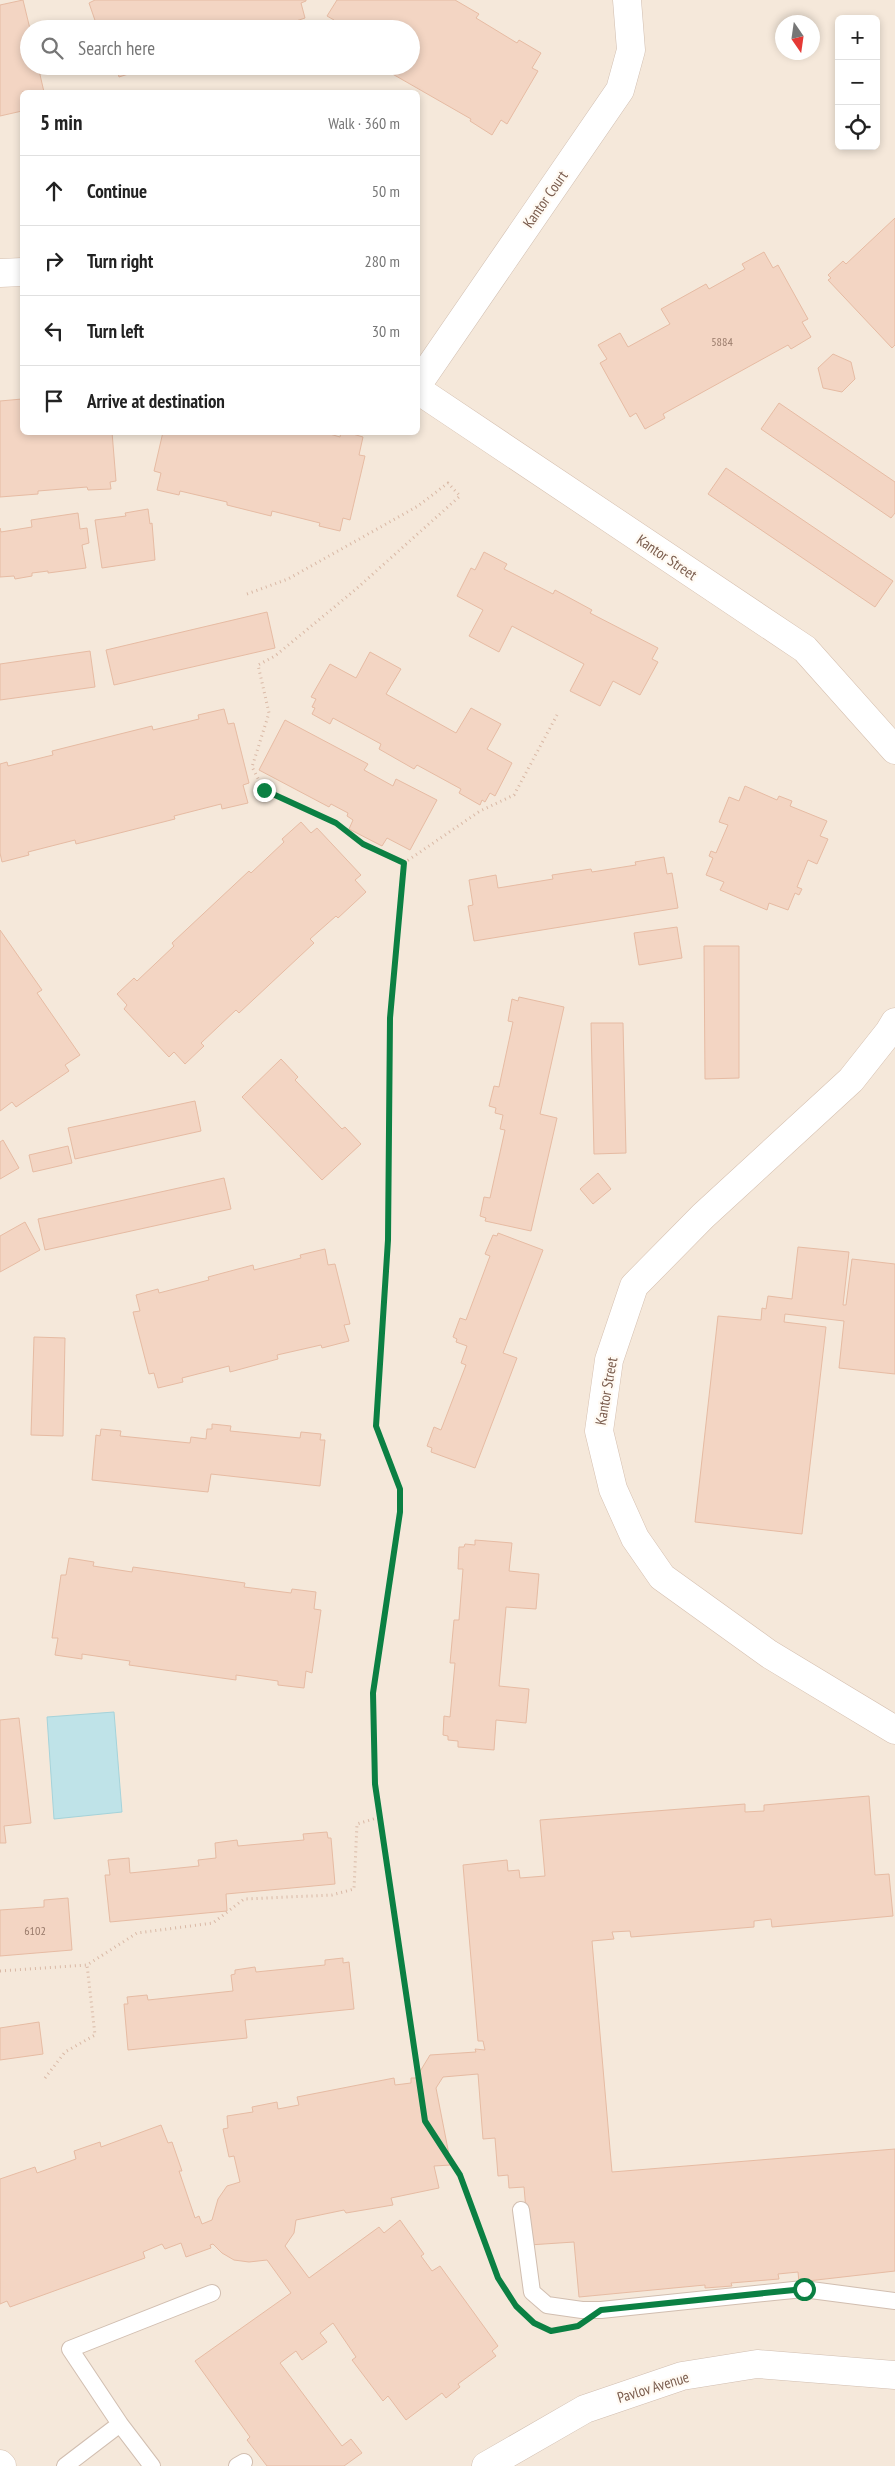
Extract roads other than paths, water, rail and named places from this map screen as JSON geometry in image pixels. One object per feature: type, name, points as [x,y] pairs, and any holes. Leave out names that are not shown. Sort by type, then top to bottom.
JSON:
[{"type":"street","name":"Kantor Court","points":[[420,381],[620,90],[631,50],[627,0]]},
{"type":"street","points":[[0,273],[20,272]]},
{"type":"street","name":"Kantor Street","points":[[420,391],[805,649],[895,750]]},
{"type":"street","name":"Kantor Street","points":[[895,1022],[851,1080],[703,1216],[634,1286],[609,1360],[599,1431],[613,1489],[635,1538],[662,1577],[769,1654],[895,1730]]},
{"type":"street","name":"Pavlov Avenue","points":[[486,2466],[585,2409],[682,2376],[757,2364],[895,2375]]},
{"type":"lane","points":[[521,2210],[532,2292],[547,2305],[582,2310],[601,2310],[804,2289],[895,2301]]},
{"type":"lane","points":[[152,2466],[120,2424],[70,2349],[212,2293]]},
{"type":"lane","points":[[65,2466],[120,2424]]},
{"type":"water","points":[[114,1712],[122,1812],[54,1819],[47,1717]]}]
